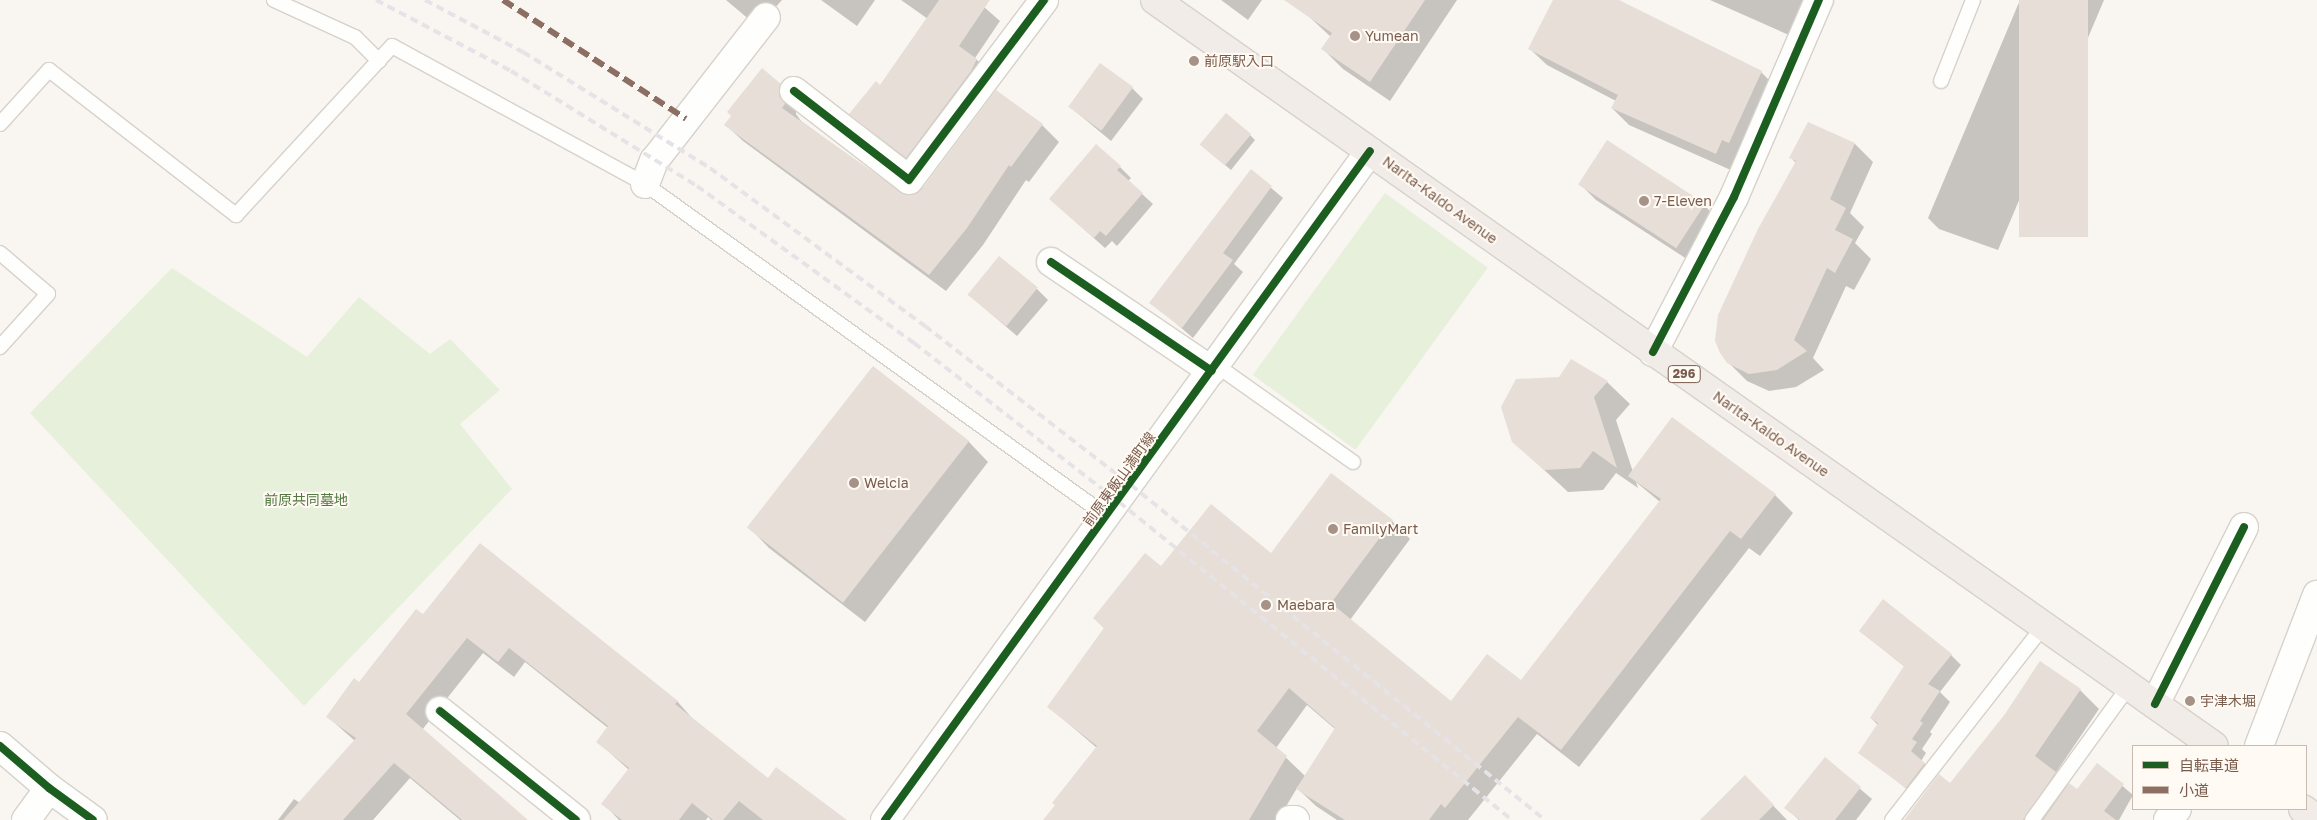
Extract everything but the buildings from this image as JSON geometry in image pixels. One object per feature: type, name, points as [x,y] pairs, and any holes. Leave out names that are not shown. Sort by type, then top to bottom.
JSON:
[{"type":"highway","name":"Narita-Kaido Avenue","points":[[1155,0],[2042,628],[2213,745]]},
{"type":"highway","points":[[2305,810],[2317,818]]},
{"type":"street","points":[[794,91],[909,180],[1044,0]]},
{"type":"street","points":[[1653,352],[1734,197],[1819,0]]},
{"type":"street","points":[[645,184],[654,161],[766,17]]},
{"type":"street","name":"前原東飯山満町線","points":[[887,820],[1108,517],[1370,151]]},
{"type":"street","points":[[1051,262],[1214,368]]},
{"type":"street","points":[[2155,704],[2244,527]]},
{"type":"street","points":[[2259,745],[2317,595]]},
{"type":"street","points":[[440,711],[576,820]]},
{"type":"street","points":[[0,746],[49,788],[93,820]]},
{"type":"street","points":[[26,820],[49,788]]},
{"type":"street","points":[[2168,820],[2176,810]]},
{"type":"street","points":[[1290,820],[1295,820]]},
{"type":"lane","points":[[274,0],[355,37],[379,61]]},
{"type":"lane","points":[[1941,81],[1973,0]]},
{"type":"lane","points":[[0,124],[49,70],[236,215],[392,46],[645,184],[1108,517]]},
{"type":"lane","points":[[0,253],[48,294],[0,347]]},
{"type":"lane","points":[[1214,368],[1353,462]]},
{"type":"lane","points":[[1892,820],[2042,628]]},
{"type":"lane","points":[[2032,820],[2129,686]]},
{"type":"green space","points":[[1385,193],[1488,268],[1355,450],[1253,375]]},
{"type":"green space","name":"前原共同墓地","points":[[172,268],[307,357],[359,297],[430,354],[450,339],[500,390],[460,424],[512,489],[304,706],[30,413]]},
{"type":"railway","points":[[376,0],[511,71],[697,186],[914,343],[1119,502],[1512,820]]},
{"type":"railway","points":[[425,0],[523,52],[710,168],[925,326],[1131,485],[1545,820]]},
{"type":"marked path","points":[[503,0],[686,119]]},
{"type":"cycle path","points":[[794,91],[909,180],[1044,0]]},
{"type":"cycle path","points":[[1653,352],[1734,197],[1819,0]]},
{"type":"cycle path","points":[[885,820],[1370,151]]},
{"type":"cycle path","points":[[1051,262],[1212,371]]},
{"type":"cycle path","points":[[2155,704],[2244,527]]},
{"type":"cycle path","points":[[440,711],[576,820]]},
{"type":"cycle path","points":[[0,746],[49,788],[93,820]]},
{"type":"place","name":"Yumean","points":[[1355,36]]},
{"type":"place","name":"前原駅入口","points":[[1194,61]]},
{"type":"place","name":"7-Eleven","points":[[1644,201]]},
{"type":"place","name":"Welcia","points":[[854,483]]},
{"type":"place","name":"FamilyMart","points":[[1333,529]]},
{"type":"place","name":"Maebara","points":[[1266,605]]},
{"type":"place","name":"宇津木堀","points":[[2190,701]]}]
